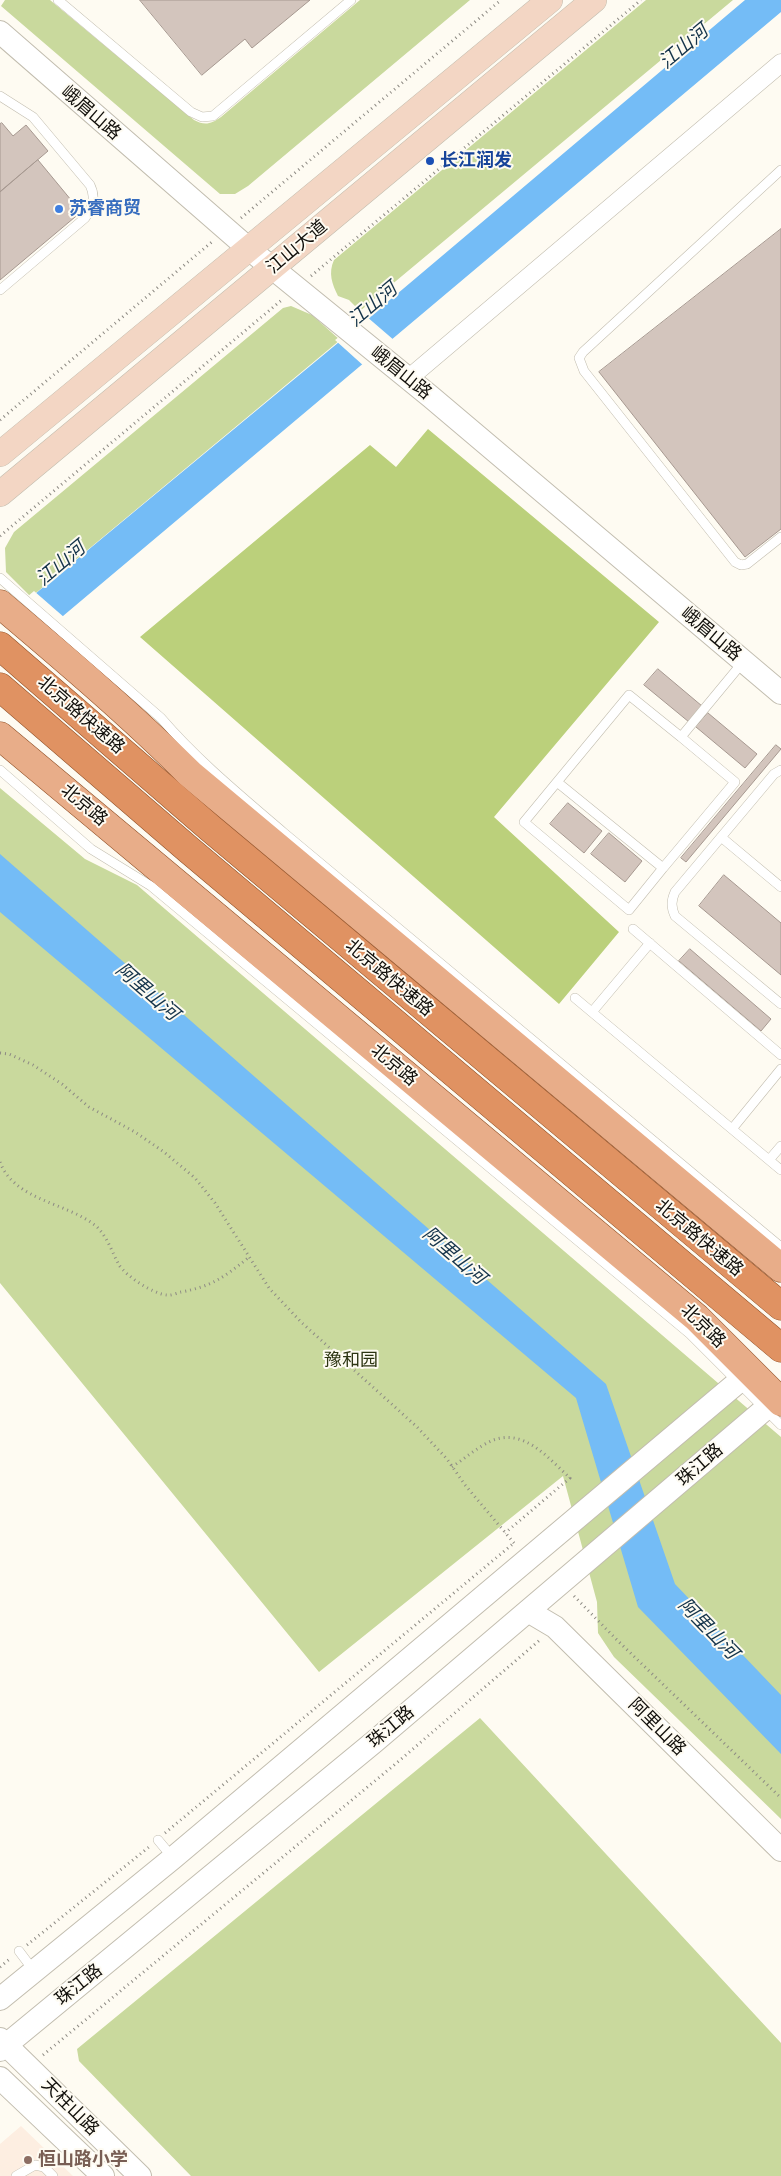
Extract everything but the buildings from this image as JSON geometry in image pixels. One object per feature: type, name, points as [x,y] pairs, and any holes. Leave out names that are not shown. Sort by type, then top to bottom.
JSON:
[{"type":"highway","name":"北京路快速路","points":[[0,646],[210,828],[781,1306]]},
{"type":"highway","name":"北京路快速路","points":[[0,687],[189,850],[781,1348]]},
{"type":"highway","points":[[704,1282],[781,1368]]},
{"type":"main road","name":"江山大道","points":[[0,454],[550,0]]},
{"type":"main road","name":"江山大道","points":[[0,494],[594,0]]},
{"type":"main road","points":[[8,602],[50,635],[103,691],[197,780],[781,1268]]},
{"type":"main road","name":"北京路","points":[[0,736],[697,1318],[744,1377],[776,1409]]},
{"type":"street","name":"峨眉山路","points":[[0,32],[248,249],[329,313],[781,693]]},
{"type":"street","points":[[408,379],[781,63]]},
{"type":"street","points":[[0,1999],[173,1858],[744,1377]]},
{"type":"street","name":"珠江路","points":[[2,2045],[374,1742],[668,1492],[776,1409]]},
{"type":"street","name":"阿里山路","points":[[528,1611],[555,1628],[781,1850]]},
{"type":"street","name":"天柱山路","points":[[2,2045],[29,2067],[140,2176]]},
{"type":"street","name":"天柱山路","points":[[0,2078],[103,2176]]},
{"type":"lane","points":[[58,0],[191,112],[202,117],[213,116],[351,0]]},
{"type":"lane","points":[[0,96],[33,118],[90,184],[94,198],[86,218],[0,290]]},
{"type":"lane","points":[[781,170],[583,352],[579,358],[584,371],[735,562],[741,565],[747,564],[781,537]]},
{"type":"lane","points":[[0,578],[8,602]]},
{"type":"lane","points":[[50,635],[161,718],[183,744],[284,833],[781,1247]]},
{"type":"lane","points":[[681,737],[744,662]]},
{"type":"lane","points":[[629,695],[735,782],[629,910],[524,822],[557,782],[629,695]]},
{"type":"lane","points":[[0,770],[91,849],[151,886],[744,1377]]},
{"type":"lane","points":[[781,770],[774,774],[675,892],[671,900],[671,909],[675,916],[781,1004]]},
{"type":"lane","points":[[557,782],[664,868]]},
{"type":"lane","points":[[721,837],[778,884],[781,873]]},
{"type":"lane","points":[[633,929],[781,1054]]},
{"type":"lane","points":[[592,1012],[650,943]]},
{"type":"lane","points":[[575,998],[781,1170]]},
{"type":"lane","points":[[732,1129],[781,1069]]},
{"type":"lane","points":[[769,1160],[781,1146]]},
{"type":"lane","points":[[158,1840],[173,1858]]},
{"type":"lane","points":[[19,1951],[35,1971]]},
{"type":"lane","points":[[16,2176],[35,2165],[44,2167],[53,2176]]},
{"type":"path","points":[[0,420],[501,0]]},
{"type":"path","points":[[0,536],[641,0]]},
{"type":"path","points":[[0,1053],[9,1054],[33,1065],[62,1084],[89,1107],[135,1132],[164,1152],[196,1178],[269,1288],[301,1322],[417,1427],[514,1544]]},
{"type":"path","points":[[0,1162],[5,1174],[22,1190],[96,1227],[110,1245],[120,1267],[144,1287],[167,1296],[194,1290],[219,1281],[248,1258]]},
{"type":"path","points":[[452,1467],[490,1442],[502,1437],[516,1437],[532,1444],[570,1478],[505,1534]]},
{"type":"path","points":[[0,1966],[158,1840],[521,1538]]},
{"type":"path","points":[[29,2067],[393,1766],[555,1628],[572,1594],[781,1798]]},
{"type":"shaded area","name":"恒山路小学","points":[[21,2126],[73,2176],[0,2176],[0,2144]]},
{"type":"green space","points":[[5,0],[50,0],[194,120],[205,124],[221,117],[360,0],[470,0],[248,186],[235,194],[220,194],[1,6]]},
{"type":"green space","points":[[646,0],[733,0],[360,311],[349,300],[338,296],[334,287],[331,269],[334,260]]},
{"type":"green space","points":[[291,306],[312,315],[340,340],[31,597],[6,572],[5,548],[14,532],[283,308]]},
{"type":"green space","points":[[428,429],[659,622],[494,817],[619,932],[559,1004],[140,637],[370,445],[396,467]]},
{"type":"green space","name":"豫和园","points":[[0,788],[85,859],[137,885],[781,1437],[781,1819],[614,1657],[598,1633],[597,1602],[563,1476],[319,1672],[0,1283]]},
{"type":"green space","points":[[480,1718],[781,2043],[781,2176],[191,2176],[79,2061],[77,2049]]},
{"type":"water","points":[[745,0],[781,0],[781,12],[0,669],[0,623],[397,294]]},
{"type":"water","name":"阿里山河","points":[[0,854],[606,1384],[675,1584],[781,1695],[781,1754],[638,1607],[576,1398],[0,912]]},
{"type":"pier","points":[[366,316],[395,341],[365,367],[335,340]]},
{"type":"pier","points":[[34,591],[65,618],[0,672],[0,620]]},
{"type":"place","name":"长江润发","points":[[430,161]]},
{"type":"place","name":"苏睿商贸","points":[[59,209]]},
{"type":"place","name":"恒山路小学","points":[[28,2160]]},
{"type":"water label","name":"江山河","points":[[684,47]]},
{"type":"water label","name":"江山河","points":[[373,305]]},
{"type":"water label","name":"江山河","points":[[61,564]]}]
